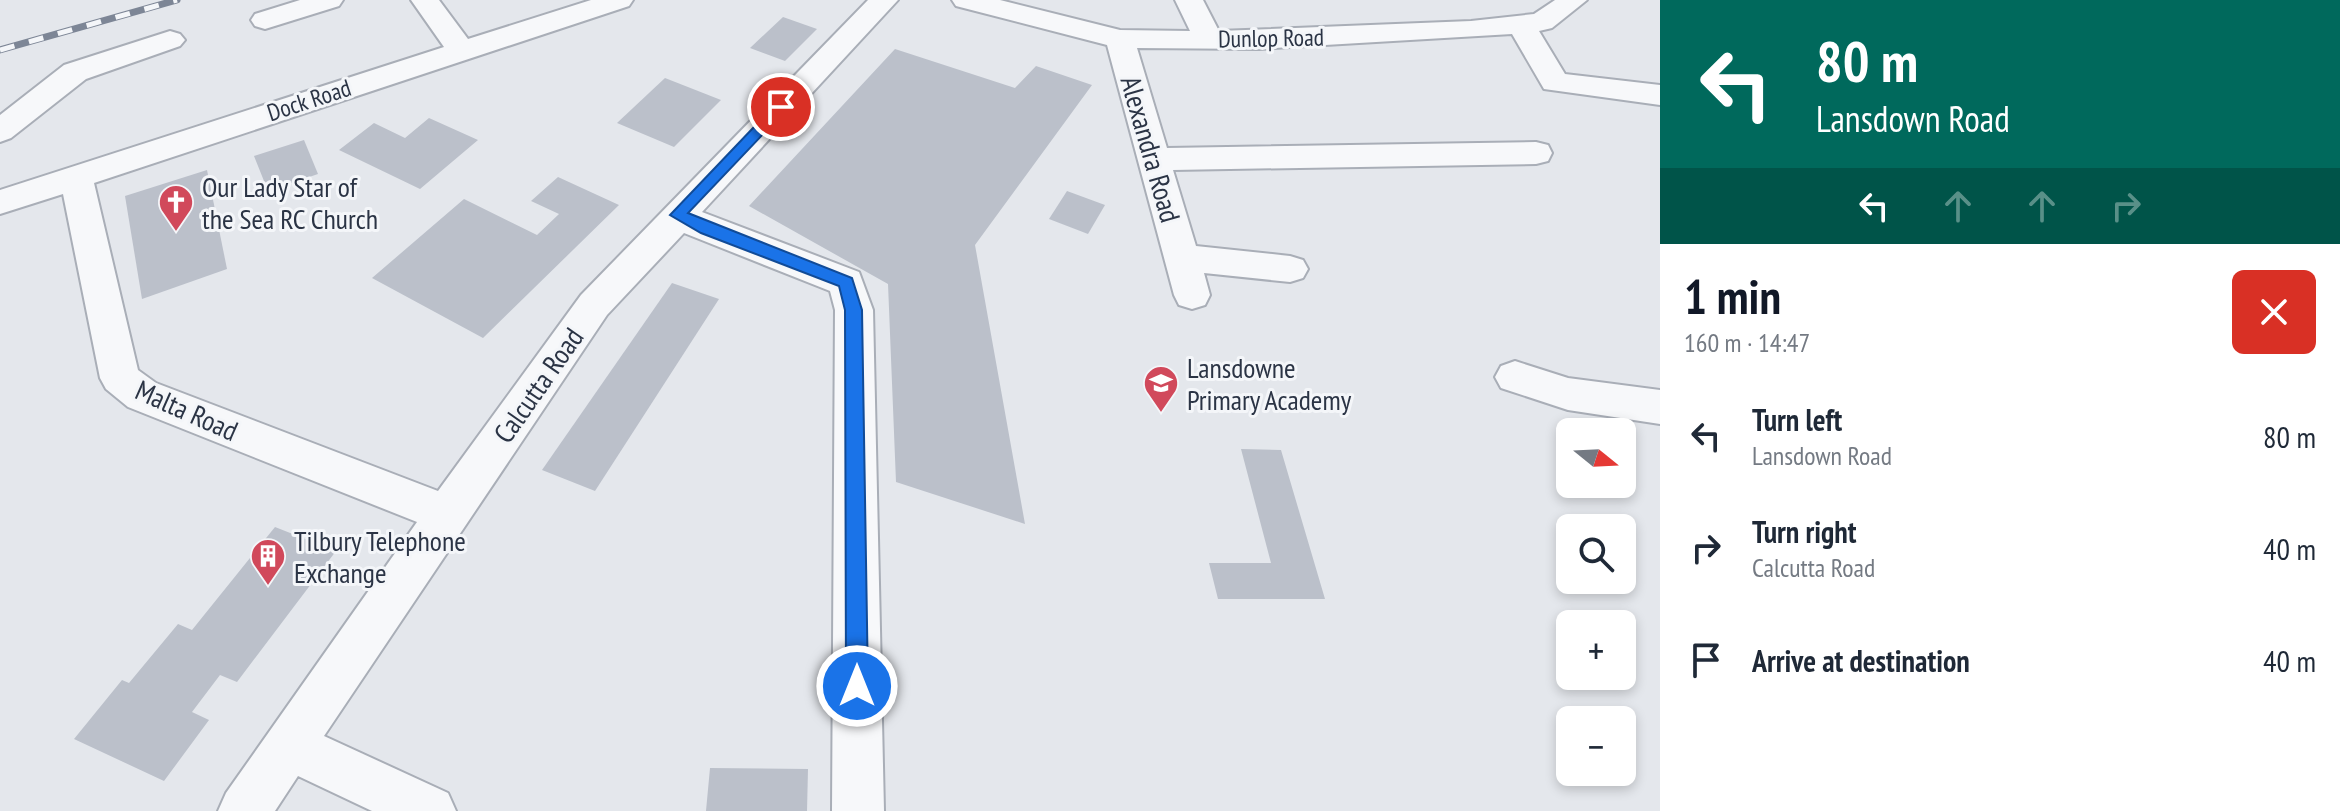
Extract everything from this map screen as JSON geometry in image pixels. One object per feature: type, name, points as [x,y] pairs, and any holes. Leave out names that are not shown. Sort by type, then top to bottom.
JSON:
[{"type":"street","points":[[265,20],[329,0]]},
{"type":"street","points":[[425,0],[462,51]]},
{"type":"street","name":"Dock Road","points":[[0,202],[619,0]]},
{"type":"street","name":"Calcutta Road","points":[[244,811],[594,305],[884,0]]},
{"type":"street","name":"Dunlop Road","points":[[966,0],[1120,39],[1455,31],[1542,22],[1573,0]]},
{"type":"street","points":[[1189,0],[1209,39]]},
{"type":"street","points":[[1520,24],[1555,82],[1660,95]]},
{"type":"street","name":"Alexandra Road","points":[[1120,39],[1192,295]]},
{"type":"street","points":[[0,131],[75,72],[170,40]]},
{"type":"street","points":[[1154,159],[1536,153]]},
{"type":"street","name":"Malta Road","points":[[76,178],[120,378],[142,395],[447,514]]},
{"type":"street","points":[[678,215],[706,229],[846,282],[854,310],[858,811]]},
{"type":"street","name":"Alexandra Road","points":[[1183,258],[1290,269]]},
{"type":"street","points":[[1515,377],[1543,389],[1594,400],[1660,407]]},
{"type":"street","points":[[289,746],[430,811]]},
{"type":"building","points":[[783,17],[817,29],[785,61],[750,48]]},
{"type":"building","points":[[895,49],[1015,88],[1036,66],[1092,85],[975,245],[1025,524],[896,482],[888,284],[749,206]]},
{"type":"building","points":[[665,78],[721,100],[674,147],[617,123]]},
{"type":"building","points":[[429,118],[478,140],[420,189],[339,150],[374,123],[405,138]]},
{"type":"building","points":[[304,140],[318,174],[268,191],[254,156]]},
{"type":"building","name":"Our Lady Star of the Sea RC Church","points":[[207,170],[227,269],[142,299],[125,196]]},
{"type":"building","points":[[558,177],[619,205],[483,338],[372,278],[464,199],[537,235],[559,214],[531,201]]},
{"type":"building","points":[[1067,191],[1105,205],[1088,234],[1049,219]]},
{"type":"building","points":[[672,283],[719,299],[595,491],[542,470]]},
{"type":"building","points":[[1241,449],[1281,450],[1325,599],[1218,599],[1209,563],[1271,563]]},
{"type":"building","name":"Tilbury Telephone Exchange","points":[[275,527],[336,551],[237,682],[220,675],[192,712],[209,720],[164,781],[74,739],[122,680],[129,683],[178,624],[192,630]]},
{"type":"building","points":[[710,768],[808,769],[807,811],[706,811]]},
{"type":"railway","points":[[0,50],[177,0]]},
{"type":"place","name":"Our Lady Star of the Sea RC Church","points":[[176,233]]},
{"type":"place","name":"Lansdowne Primary Academy","points":[[1161,414]]},
{"type":"place","name":"Tilbury Telephone Exchange","points":[[268,587]]},
{"type":"route","points":[[781,107],[678,215],[706,229],[846,282],[854,310],[857,686]]}]
